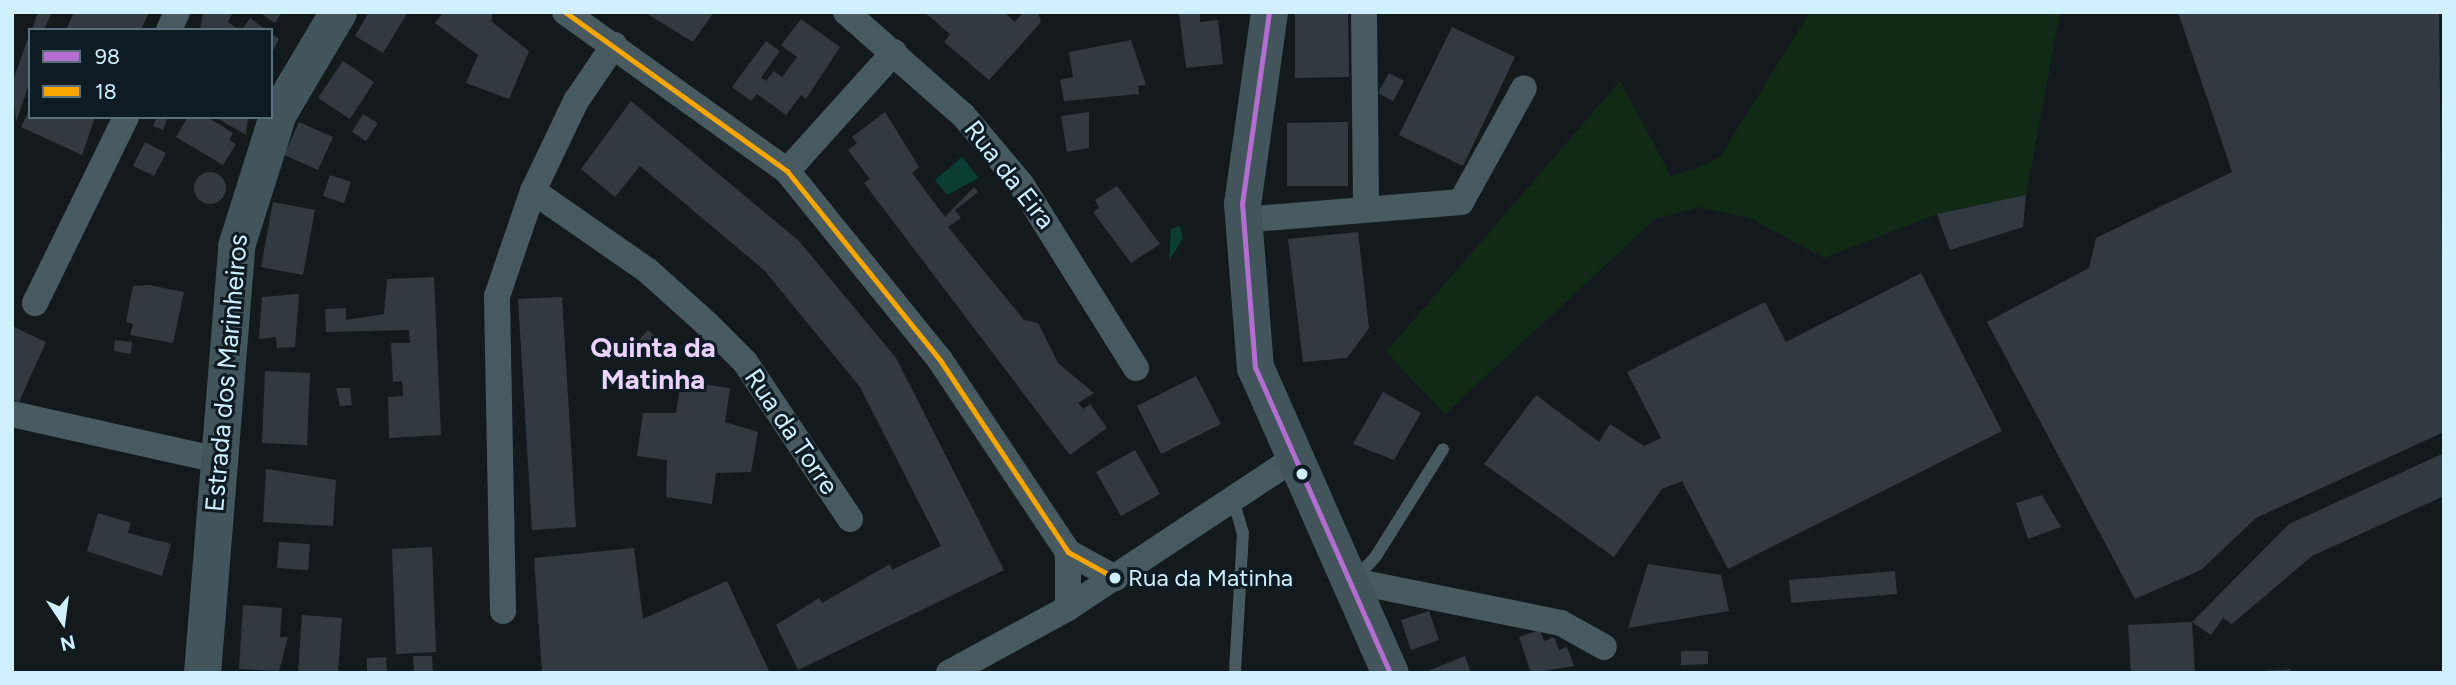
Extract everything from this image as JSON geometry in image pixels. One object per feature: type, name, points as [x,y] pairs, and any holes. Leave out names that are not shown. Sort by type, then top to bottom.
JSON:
[{"type":"main road","name":"Estrada dos Marinheiros","points":[[202,673],[232,276],[248,193],[278,113],[338,12]]},
{"type":"main road","points":[[1269,12],[1242,220],[1257,349],[1295,435],[1296,457],[1353,581],[1390,673]]},
{"type":"street","points":[[170,28],[177,12]]},
{"type":"street","points":[[565,12],[787,171],[940,360],[1068,552],[1115,578]]},
{"type":"street","name":"Rua da Eira","points":[[846,12],[963,115],[1021,184],[1136,368]]},
{"type":"street","points":[[1364,12],[1366,209]]},
{"type":"street","points":[[503,611],[494,344],[500,284],[533,191],[576,101],[614,45]]},
{"type":"street","points":[[787,171],[894,52]]},
{"type":"street","points":[[1242,220],[1461,202],[1524,88]]},
{"type":"street","points":[[35,303],[125,119]]},
{"type":"street","name":"Rua da Torre","points":[[533,191],[648,271],[708,324],[745,362],[850,519]]},
{"type":"street","points":[[12,414],[217,460]]},
{"type":"street","points":[[949,673],[1068,608],[1296,457]]},
{"type":"street","points":[[1068,552],[1068,608]]},
{"type":"street","points":[[1353,581],[1561,623],[1604,647]]},
{"type":"lane","points":[[1353,581],[1376,556],[1443,449]]},
{"type":"lane","points":[[1233,499],[1243,533],[1235,673]]},
{"type":"shaded area","points":[[1810,12],[2060,12],[2026,195],[1937,214],[1824,258],[1750,218],[1699,207],[1655,219],[1445,414],[1386,352],[1620,81],[1671,176],[1695,169],[1720,157]]},
{"type":"shaded area","points":[[962,157],[979,178],[947,195],[935,180]]},
{"type":"shaded area","points":[[1180,226],[1183,238],[1169,261],[1171,229]]},
{"type":"building","points":[[38,12],[52,12],[45,28],[33,28]]},
{"type":"building","points":[[74,12],[149,12],[142,28],[67,28]]},
{"type":"building","points":[[203,12],[233,12],[228,22],[236,28],[200,28]]},
{"type":"building","points":[[259,12],[282,12],[275,23]]},
{"type":"building","points":[[369,12],[408,12],[383,53],[355,36]]},
{"type":"building","points":[[444,12],[492,12],[492,22],[529,51],[509,99],[466,83],[478,55],[435,23]]},
{"type":"building","points":[[644,12],[714,12],[693,42]]},
{"type":"building","points":[[924,12],[1004,12],[1015,22],[1023,12],[1038,12],[1041,22],[989,80],[944,42],[950,34]]},
{"type":"building","points":[[1179,12],[1200,12],[1200,22],[1218,20],[1223,64],[1186,68]]},
{"type":"building","points":[[1295,12],[1348,12],[1349,77],[1295,78]]},
{"type":"building","points":[[2178,12],[2439,12],[2444,432],[2256,518],[2201,570],[2135,599],[1987,322],[2089,268],[2096,238],[2232,172]]},
{"type":"building","points":[[250,18],[263,28],[243,28]]},
{"type":"building","points":[[801,19],[840,47],[806,99],[801,95],[786,115],[757,94],[751,101],[732,87],[766,41],[780,51],[761,78],[766,81],[774,71],[782,77],[797,57],[781,45]]},
{"type":"building","points":[[1452,27],[1515,57],[1463,166],[1399,135]]},
{"type":"building","points":[[273,34],[279,39],[273,50]]},
{"type":"building","points":[[28,39],[28,87],[16,122],[12,83]]},
{"type":"building","points":[[1131,40],[1146,85],[1138,86],[1139,94],[1064,101],[1060,80],[1073,77],[1069,52]]},
{"type":"building","points":[[343,61],[374,82],[350,119],[318,98]]},
{"type":"building","points":[[1389,73],[1404,81],[1393,101],[1378,93]]},
{"type":"building","points":[[631,101],[799,241],[896,358],[1004,570],[798,670],[776,625],[819,598],[822,603],[890,564],[892,570],[941,546],[860,387],[764,270],[640,166],[615,197],[581,169]]},
{"type":"building","points":[[28,112],[28,119],[94,119],[82,155],[21,127]]},
{"type":"building","points":[[885,112],[919,167],[912,173],[945,217],[974,187],[978,192],[955,210],[961,218],[948,227],[1024,320],[1038,323],[1058,363],[1094,393],[1078,403],[1083,409],[1090,404],[1107,428],[1070,455],[864,183],[870,179],[848,150],[857,143],[852,137]]},
{"type":"building","points":[[1089,112],[1089,148],[1067,152],[1061,116]]},
{"type":"building","points":[[363,114],[378,123],[366,141],[352,132]]},
{"type":"building","points":[[156,119],[167,119],[163,130],[153,126]]},
{"type":"building","points":[[187,119],[210,119],[233,133],[229,140],[236,144],[223,165],[176,137]]},
{"type":"building","points":[[218,119],[248,119],[246,135]]},
{"type":"building","points":[[299,122],[333,137],[318,170],[284,155]]},
{"type":"building","points":[[1348,122],[1348,186],[1287,186],[1287,123]]},
{"type":"building","points":[[145,142],[166,153],[154,176],[133,166]]},
{"type":"building","points":[[210,172],[222,176],[226,188],[222,200],[210,204],[198,200],[194,188],[198,176]]},
{"type":"building","points":[[330,175],[351,182],[344,203],[323,196]]},
{"type":"building","points":[[1117,186],[1160,244],[1131,263],[1093,212],[1099,208],[1095,200]]},
{"type":"building","points":[[2026,195],[2023,227],[1950,250],[1937,214]]},
{"type":"building","points":[[273,202],[315,210],[303,275],[261,267]]},
{"type":"building","points":[[1358,232],[1369,328],[1347,358],[1303,362],[1288,239]]},
{"type":"building","points":[[1921,273],[2002,431],[1728,569],[1682,481],[1662,489],[1614,557],[1484,464],[1536,395],[1599,442],[1610,424],[1644,446],[1661,438],[1627,372],[1765,302],[1786,342]]},
{"type":"building","points":[[434,277],[441,435],[389,438],[388,397],[403,396],[402,381],[393,382],[391,343],[410,343],[409,330],[326,332],[325,309],[346,308],[346,320],[384,314],[387,279]]},
{"type":"building","points":[[149,285],[184,292],[173,343],[130,335],[133,324],[126,322],[133,286]]},
{"type":"building","points":[[299,294],[295,347],[277,348],[276,337],[259,339],[262,297]]},
{"type":"building","points":[[562,297],[576,527],[532,530],[518,299]]},
{"type":"building","points":[[12,326],[46,342],[19,402],[12,399]]},
{"type":"building","points":[[648,330],[659,339],[646,353],[636,343]]},
{"type":"building","points":[[115,340],[132,342],[131,354],[114,351]]},
{"type":"building","points":[[265,371],[310,373],[307,445],[262,443]]},
{"type":"building","points":[[1196,376],[1221,424],[1161,454],[1137,406]]},
{"type":"building","points":[[681,381],[730,388],[725,422],[758,432],[751,472],[716,473],[712,504],[666,497],[667,460],[637,456],[643,413],[676,413]]},
{"type":"building","points":[[336,388],[350,388],[352,405],[340,406]]},
{"type":"building","points":[[1383,392],[1421,413],[1394,460],[1353,444]]},
{"type":"building","points":[[1135,450],[1160,494],[1121,516],[1096,472]]},
{"type":"building","points":[[2444,453],[2444,496],[2312,556],[2232,624],[2223,618],[2211,635],[2192,622],[2289,524]]},
{"type":"building","points":[[266,469],[336,480],[333,526],[263,522]]},
{"type":"building","points":[[2042,495],[2061,527],[2028,539],[2016,503]]},
{"type":"building","points":[[98,513],[131,523],[128,533],[171,544],[162,576],[87,551]]},
{"type":"building","points":[[279,542],[310,544],[308,570],[277,568]]},
{"type":"building","points":[[432,547],[436,652],[396,654],[392,549]]},
{"type":"building","points":[[634,548],[643,619],[727,581],[770,673],[542,673],[534,558]]},
{"type":"building","points":[[1648,564],[1721,575],[1729,611],[1628,628]]},
{"type":"building","points":[[1895,571],[1897,594],[1791,603],[1789,580]]},
{"type":"building","points":[[243,605],[282,608],[280,637],[288,637],[279,671],[239,669]]},
{"type":"building","points":[[1429,611],[1439,640],[1411,650],[1401,620]]},
{"type":"building","points":[[302,615],[342,618],[338,673],[298,673]]},
{"type":"building","points":[[2192,622],[2195,673],[2131,673],[2128,625]]},
{"type":"building","points":[[1540,630],[1544,641],[1554,637],[1559,650],[1567,647],[1574,666],[1531,673],[1519,637]]},
{"type":"building","points":[[1681,651],[1708,651],[1708,664],[1681,665]]},
{"type":"building","points":[[413,656],[432,656],[433,673],[414,673]]},
{"type":"building","points":[[1465,656],[1471,673],[1423,673]]},
{"type":"building","points":[[386,657],[387,673],[367,673],[367,658]]},
{"type":"building","points":[[2290,669],[2290,673],[2262,673],[2262,671]]},
{"type":"transit line","name":"18","points":[[565,12],[787,171],[940,360],[1068,552],[1115,578]]},
{"type":"transit line","name":"98","points":[[1269,12],[1242,203],[1255,367],[1390,673]]},
{"type":"place","name":"Rua da Matinha","points":[[1115,578]]},
{"type":"district","name":"Quinta da Matinha","points":[[653,363]]}]
